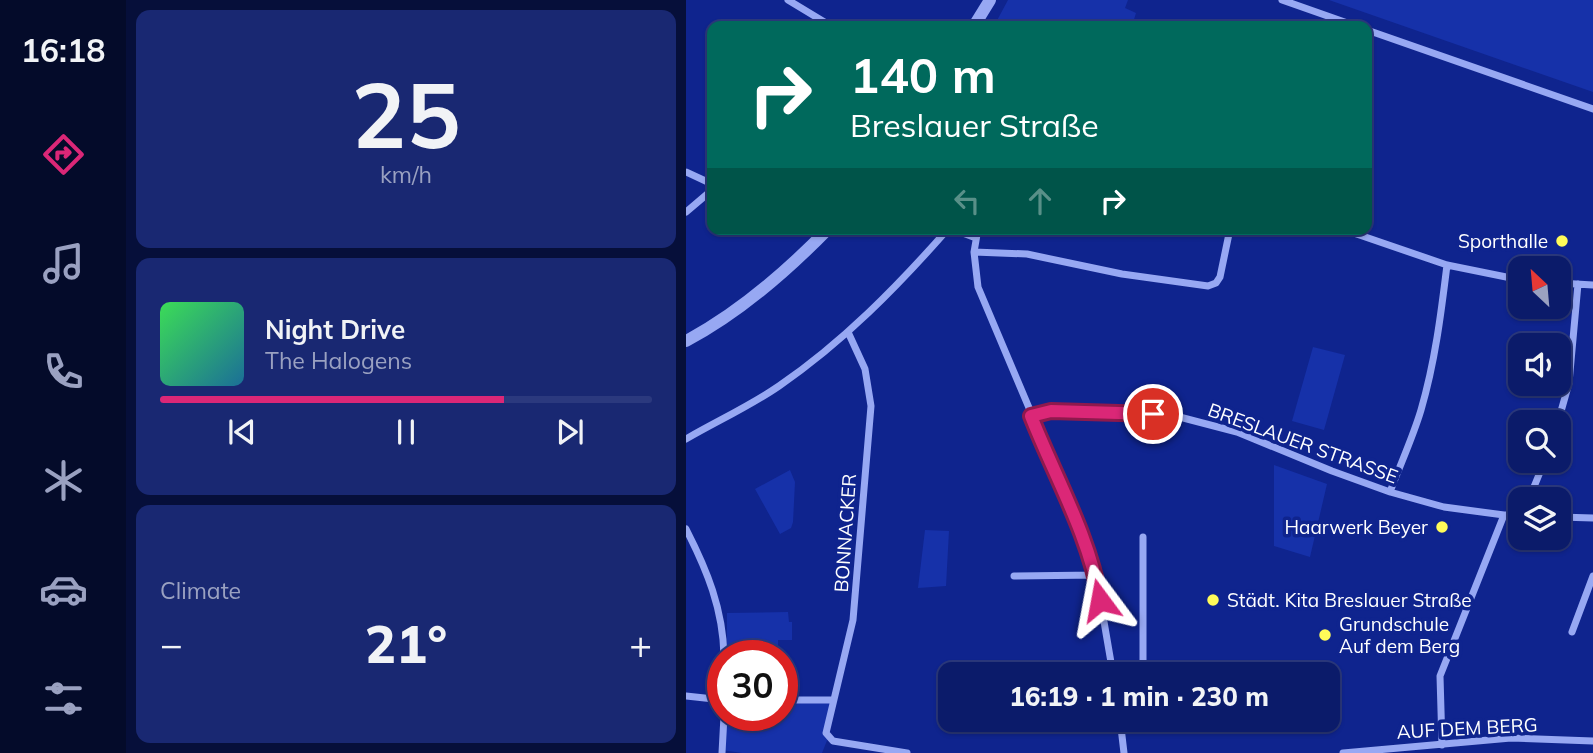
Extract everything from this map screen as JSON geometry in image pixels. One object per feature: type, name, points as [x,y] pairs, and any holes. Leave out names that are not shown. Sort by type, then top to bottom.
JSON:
[{"type":"street","points":[[788,0],[823,21]]},
{"type":"street","points":[[977,21],[990,0]]},
{"type":"street","points":[[1282,0],[1342,21]]},
{"type":"street","points":[[1372,32],[1593,109]]},
{"type":"street","points":[[686,172],[707,182]]},
{"type":"street","points":[[686,212],[707,194]]},
{"type":"street","points":[[686,341],[776,278],[822,235]]},
{"type":"street","points":[[686,439],[778,387],[848,332],[898,285],[944,235]]},
{"type":"street","points":[[967,235],[976,238]]},
{"type":"street","points":[[977,235],[974,252],[978,288],[1076,519],[1096,575],[1111,662]]},
{"type":"street","points":[[974,252],[1027,254],[1122,274],[1208,286],[1216,283],[1220,277],[1229,235]]},
{"type":"street","points":[[1360,235],[1447,265],[1508,277]]},
{"type":"street","points":[[1390,492],[1427,386],[1438,334],[1447,265]]},
{"type":"street","points":[[1572,284],[1593,285]]},
{"type":"street","points":[[1561,410],[1569,383],[1578,284]]},
{"type":"street","name":"BONNACKER","points":[[848,332],[865,369],[871,406],[855,612],[826,733],[832,741],[907,753]]},
{"type":"street","name":"BRESLAUER STRASSE","points":[[1031,416],[1051,411],[1168,414],[1237,432],[1390,492],[1444,508],[1508,515]]},
{"type":"street","points":[[1442,745],[1440,676],[1504,515]]},
{"type":"street","points":[[1571,518],[1593,519]]},
{"type":"street","points":[[686,528],[711,582],[724,640]]},
{"type":"street","points":[[1143,537],[1143,662]]},
{"type":"street","points":[[1014,576],[1096,575]]},
{"type":"street","points":[[1572,632],[1593,576]]},
{"type":"street","points":[[686,696],[707,698]]},
{"type":"street","points":[[798,700],[833,700]]},
{"type":"street","points":[[722,753],[723,731]]},
{"type":"street","points":[[1122,732],[1124,753]]},
{"type":"street","name":"AUF DEM BERG","points":[[1343,753],[1511,738],[1593,741]]},
{"type":"shaded area","points":[[1008,0],[1128,0],[1125,8],[1136,13],[1134,21],[997,21]]},
{"type":"shaded area","points":[[1329,0],[1593,0],[1593,92]]},
{"type":"shaded area","points":[[1313,347],[1345,355],[1324,430],[1292,421]]},
{"type":"shaded area","points":[[1274,465],[1327,484],[1310,557],[1274,546]]},
{"type":"shaded area","points":[[790,470],[795,482],[793,522],[791,528],[780,534],[755,489]]},
{"type":"shaded area","points":[[925,530],[949,531],[946,586],[918,588]]},
{"type":"shaded area","points":[[788,612],[789,622],[792,622],[792,640],[727,640],[727,613]]},
{"type":"shaded area","points":[[798,700],[833,700],[828,738],[822,753],[742,753],[722,750],[723,731],[798,731]]},
{"type":"place","name":"Sporthalle","points":[[1562,241]]},
{"type":"place","name":"Haarwerk Beyer","points":[[1442,527]]},
{"type":"place","name":"Städt. Kita Breslauer Straße","points":[[1213,600]]},
{"type":"place","name":"Grundschule Auf dem Berg","points":[[1325,635]]},
{"type":"route","points":[[1100,600],[1096,575],[1076,519],[1031,416],[1051,411],[1153,414]]}]
